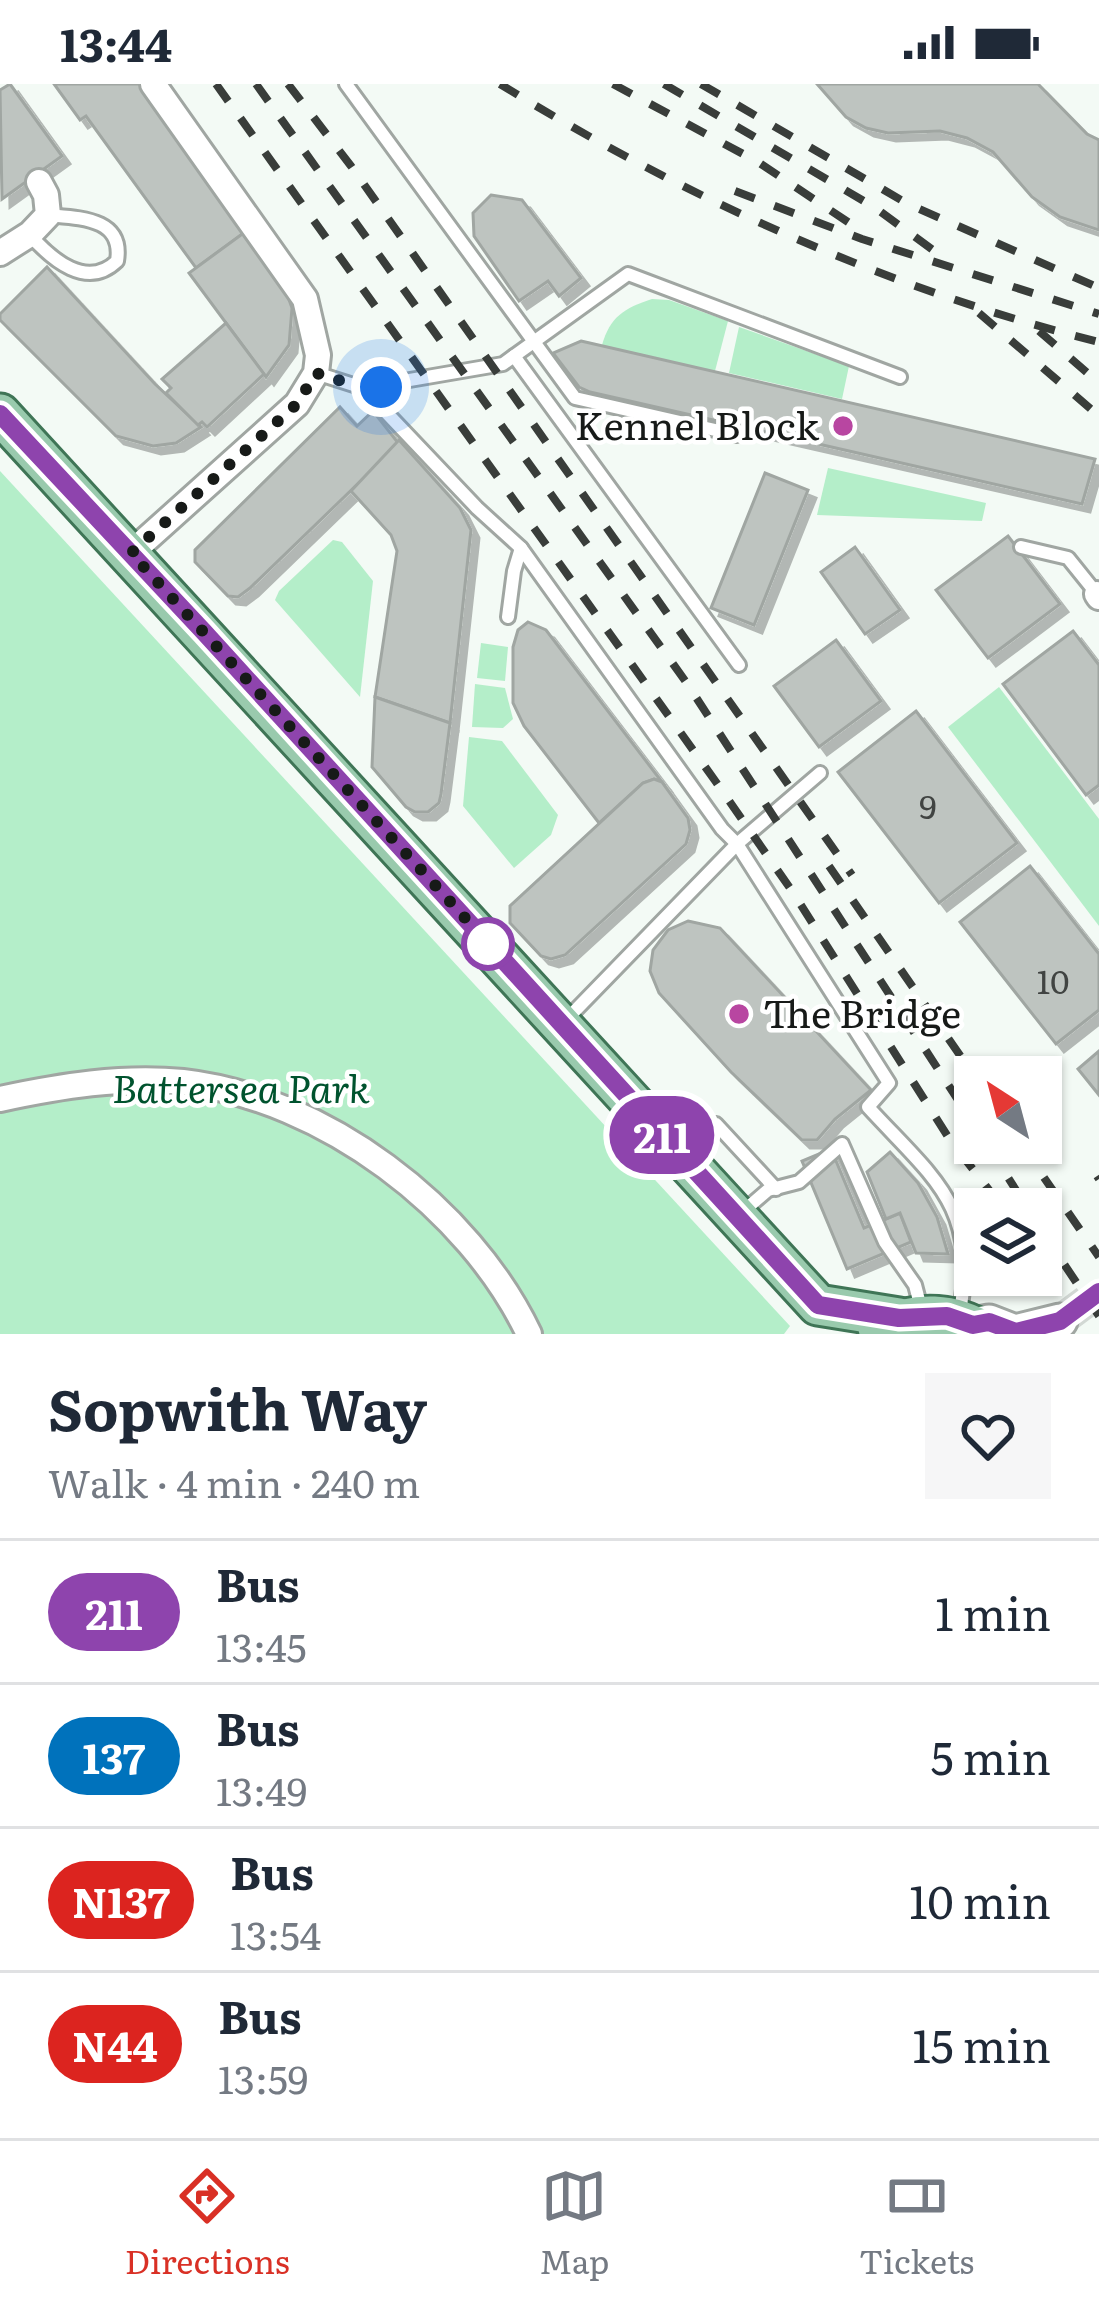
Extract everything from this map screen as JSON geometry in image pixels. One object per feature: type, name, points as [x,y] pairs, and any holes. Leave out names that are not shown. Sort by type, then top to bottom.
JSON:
[{"type":"main road","points":[[0,414],[737,1217],[819,1320],[935,1324]]},
{"type":"street","points":[[131,553],[297,404],[316,373],[316,337],[305,299],[153,84]]},
{"type":"street","points":[[0,253],[30,234],[48,215],[39,182]]},
{"type":"street","points":[[0,1099],[102,1082],[182,1082],[228,1090],[320,1125],[432,1203],[494,1274],[529,1334]]},
{"type":"street","points":[[935,1324],[989,1322],[1016,1332],[1060,1321],[1054,1334]]},
{"type":"lane","points":[[346,84],[575,398],[737,435]]},
{"type":"lane","points":[[30,234],[46,253],[86,275],[102,272],[117,261],[117,243],[108,228],[89,220],[48,215]]},
{"type":"lane","points":[[316,373],[363,388],[502,364],[628,274],[900,377]]},
{"type":"lane","points":[[514,356],[739,665]]},
{"type":"lane","points":[[363,388],[476,508],[521,548],[737,844],[889,1084],[868,1107],[948,1195],[961,1221],[966,1271],[935,1324]]},
{"type":"lane","points":[[1021,547],[1068,557],[1098,596]]},
{"type":"lane","points":[[508,617],[521,548]]},
{"type":"lane","points":[[561,1025],[737,844],[820,772]]},
{"type":"lane","points":[[716,1124],[776,1189]]},
{"type":"lane","points":[[737,1217],[769,1190],[800,1182],[842,1144],[885,1242],[935,1324]]},
{"type":"green space","points":[[652,299],[669,300],[728,321],[715,371],[602,345],[619,315]]},
{"type":"green space","points":[[739,327],[849,366],[842,399],[729,373]]},
{"type":"green space","points":[[828,468],[986,503],[982,521],[817,515]]},
{"type":"green space","name":"Battersea Park","points":[[0,471],[790,1326],[784,1334],[0,1334]]},
{"type":"green space","points":[[333,540],[342,542],[373,581],[360,697],[275,600]]},
{"type":"green space","points":[[481,643],[508,647],[505,681],[477,678]]},
{"type":"green space","points":[[475,684],[505,688],[513,719],[503,728],[472,727]]},
{"type":"green space","points":[[999,687],[1099,819],[1099,926],[948,727]]},
{"type":"green space","points":[[469,737],[502,741],[558,815],[551,835],[514,868],[463,806]]},
{"type":"building","points":[[10,84],[62,156],[2,199],[0,90]]},
{"type":"building","points":[[54,84],[140,84],[245,232],[196,268],[86,116],[80,120]]},
{"type":"building","points":[[817,84],[1038,84],[1087,134],[1099,140],[1099,230],[1060,217],[1032,197],[993,152],[967,138],[940,131],[888,133],[866,128],[846,117]]},
{"type":"building","points":[[491,195],[522,200],[581,278],[559,296],[548,281],[519,301],[474,236],[473,213]]},
{"type":"building","points":[[245,232],[286,291],[292,308],[289,345],[266,377],[189,273]]},
{"type":"building","points":[[47,267],[201,427],[176,443],[153,446],[116,436],[0,320],[0,314]]},
{"type":"building","points":[[226,323],[264,374],[207,427],[202,422],[198,425],[166,393],[171,388],[162,379]]},
{"type":"building","name":"Kennel Block","points":[[581,341],[1095,459],[1082,504],[590,392],[579,387],[553,353]]},
{"type":"building","points":[[340,407],[357,426],[373,411],[399,444],[250,588],[238,597],[228,596],[195,562],[195,550]]},
{"type":"building","points":[[399,440],[460,508],[471,530],[450,723],[375,697],[397,551],[391,535],[351,491]]},
{"type":"building","points":[[765,473],[808,490],[754,625],[711,608]]},
{"type":"building","points":[[1008,536],[1060,604],[988,658],[936,590]]},
{"type":"building","points":[[855,547],[900,610],[865,634],[821,572]]},
{"type":"building","points":[[528,622],[546,630],[662,782],[643,783],[599,823],[524,726],[513,703],[513,647],[518,630]]},
{"type":"building","points":[[1073,631],[1099,665],[1099,785],[1086,795],[1003,684]]},
{"type":"building","points":[[836,640],[881,701],[819,747],[774,686]]},
{"type":"building","points":[[375,697],[450,723],[439,803],[428,812],[406,807],[372,767]]},
{"type":"building","points":[[916,711],[1017,843],[939,903],[838,772]]},
{"type":"building","points":[[662,782],[688,818],[686,844],[565,955],[541,956],[510,923],[510,906],[643,783]]},
{"type":"building","points":[[1030,866],[1099,954],[1099,1010],[1056,1044],[960,922]]},
{"type":"building","name":"The Bridge","points":[[688,921],[720,928],[871,1090],[817,1140],[802,1140],[659,993],[650,971],[653,950],[668,930]]},
{"type":"building","points":[[1099,1051],[1099,1095],[1078,1069]]},
{"type":"building","points":[[831,1149],[864,1228],[900,1213],[911,1242],[847,1269],[802,1161]]},
{"type":"building","points":[[890,1152],[918,1183],[937,1217],[948,1254],[916,1253],[900,1213],[886,1219],[867,1172]]},
{"type":"tunnel","points":[[1060,1321],[1099,1292]]},
{"type":"railway","points":[[216,84],[716,782],[792,891],[950,1140],[988,1188]]},
{"type":"railway","points":[[256,84],[686,682],[954,1094]]},
{"type":"railway","points":[[288,84],[351,166],[852,875]]},
{"type":"railway","points":[[500,84],[641,165],[790,236],[943,296],[1099,342]]},
{"type":"railway","points":[[613,84],[758,162],[851,224]]},
{"type":"railway","points":[[664,84],[874,207],[944,258]]},
{"type":"railway","points":[[701,84],[908,204],[1099,288]]},
{"type":"railway","points":[[735,191],[862,239],[1099,314]]},
{"type":"railway","points":[[979,313],[1099,416]]},
{"type":"railway","points":[[1039,331],[1099,383]]},
{"type":"railway","points":[[829,866],[960,1056]]},
{"type":"railway","points":[[999,1164],[1015,1188]]},
{"type":"railway","points":[[1035,1164],[1099,1257]]},
{"type":"railway","points":[[1062,1261],[1099,1316]]},
{"type":"bus line","name":"211","points":[[0,414],[818,1305],[899,1318],[947,1316],[973,1325],[989,1322],[1016,1332],[1060,1321],[1099,1292]]},
{"type":"place","name":"Kennel Block","points":[[843,426]]},
{"type":"place","name":"The Bridge","points":[[739,1014]]},
{"type":"route","points":[[381,387],[363,388],[316,373],[297,404],[131,553],[499,955],[488,944]]}]
